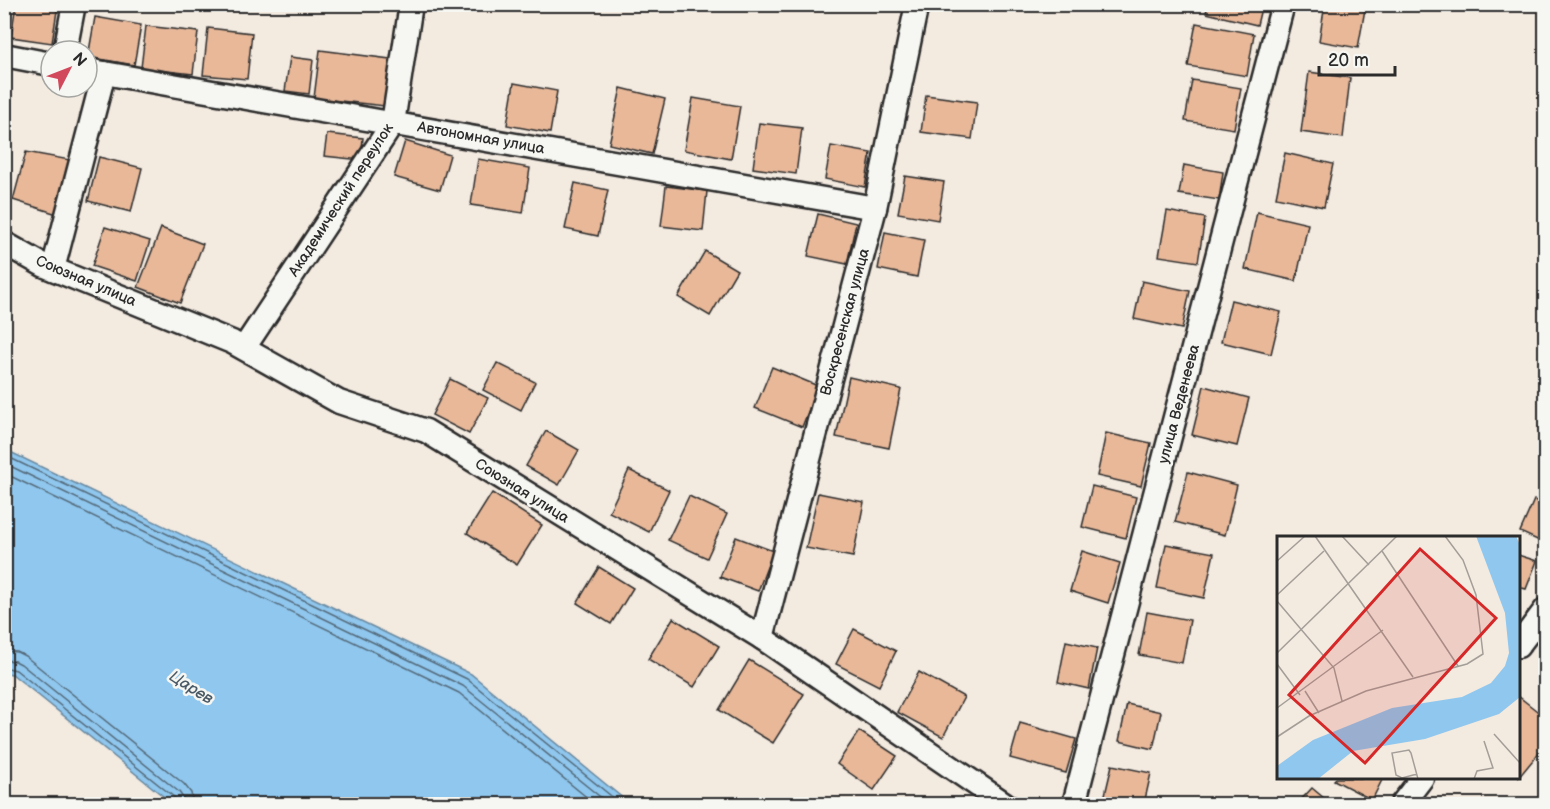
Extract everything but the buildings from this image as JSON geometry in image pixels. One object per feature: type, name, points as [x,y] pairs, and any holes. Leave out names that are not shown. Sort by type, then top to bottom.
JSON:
[{"type":"street","points":[[67,39],[74,4]]},
{"type":"street","name":"Академический переулок","points":[[244,348],[393,123],[411,4]]},
{"type":"street","name":"Воскресенская улица","points":[[762,638],[875,207],[917,4]]},
{"type":"street","name":"улица Веденеева","points":[[1074,804],[1283,4]]},
{"type":"street","points":[[4,55],[39,62]]},
{"type":"street","name":"Автономная улица","points":[[99,73],[875,207]]},
{"type":"street","points":[[52,269],[90,99]]},
{"type":"street","name":"Союзная улица","points":[[4,243],[52,269],[244,348],[339,402],[426,431],[762,638],[1005,804]]},
{"type":"street","points":[[1520,643],[1545,609]]},
{"type":"street","points":[[1402,804],[1421,779]]},
{"type":"water","name":"Царев","points":[[4,449],[471,674],[630,804],[173,804],[12,674],[5,673]]}]
